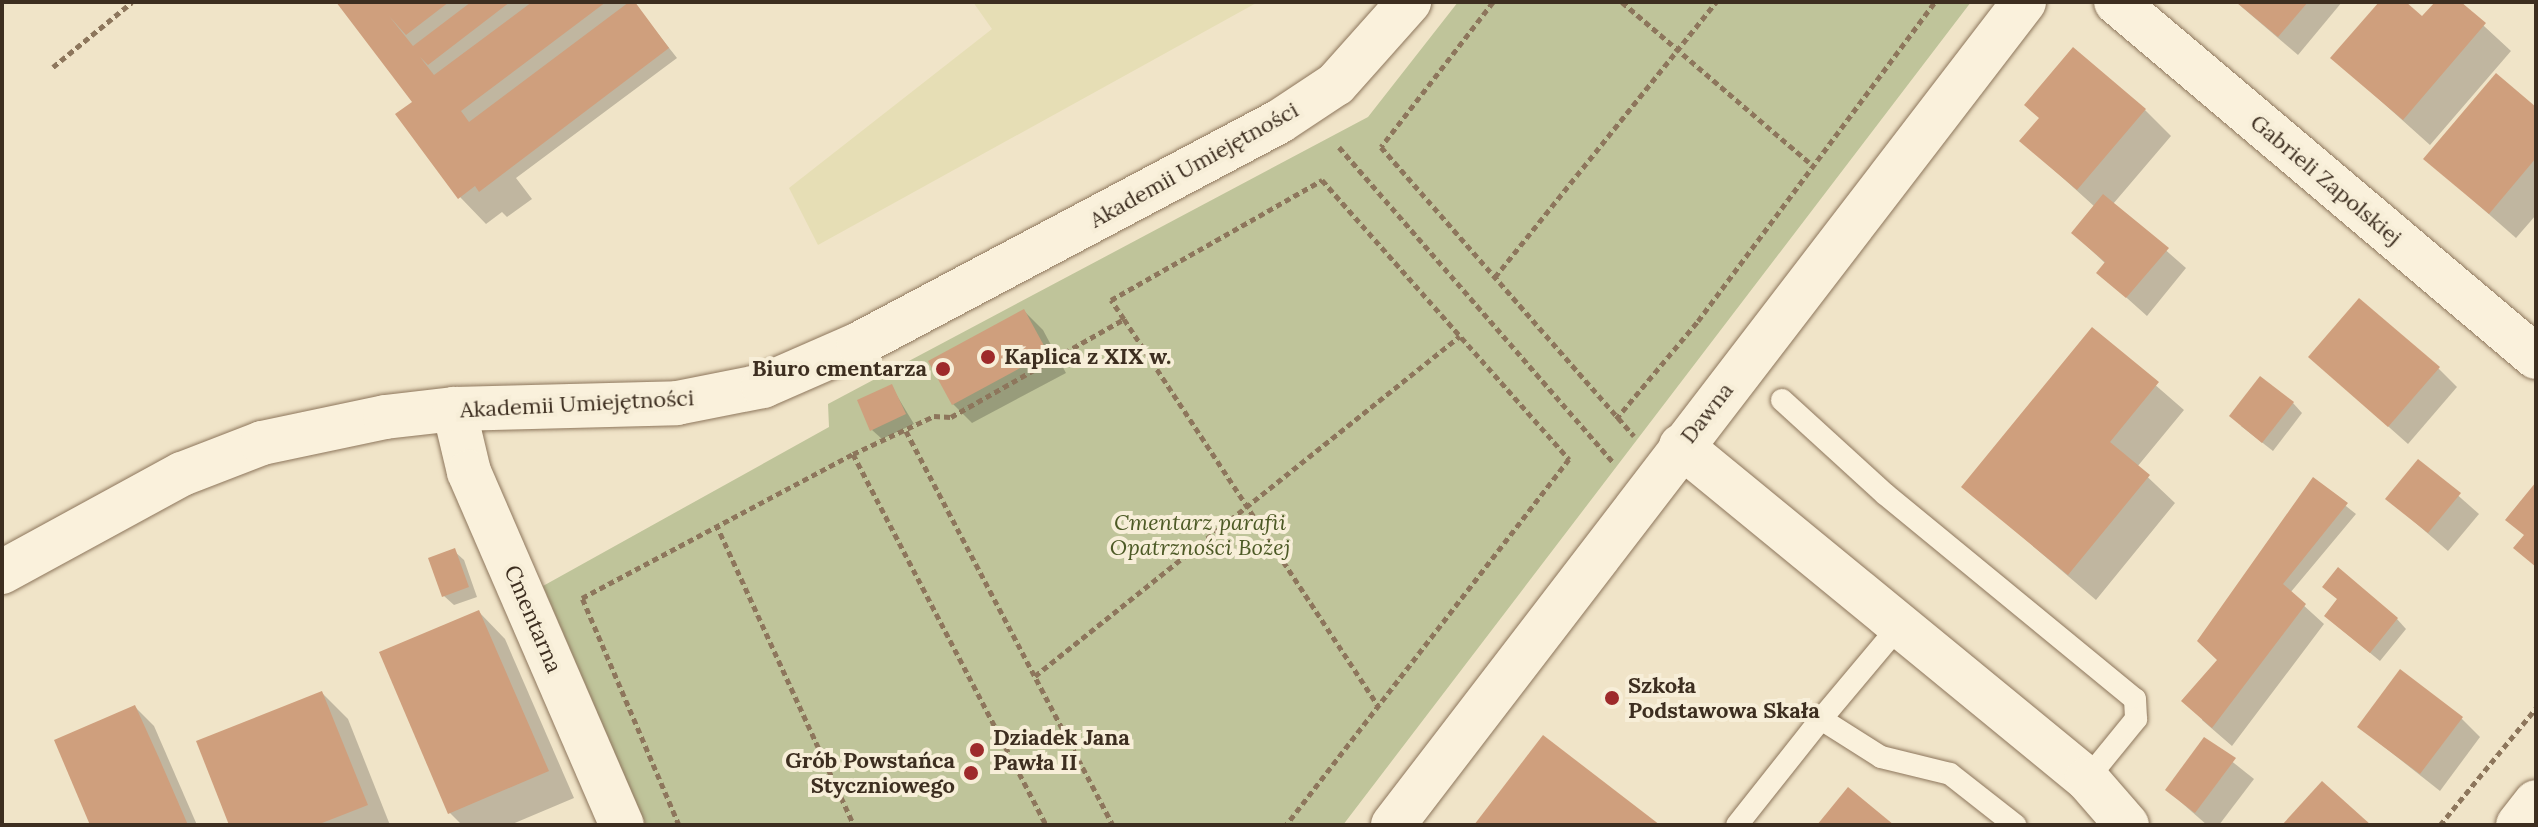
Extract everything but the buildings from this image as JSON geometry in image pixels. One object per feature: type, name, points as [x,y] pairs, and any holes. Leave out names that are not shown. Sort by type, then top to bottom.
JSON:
[{"type":"street","name":"Akademii Umiejętności","points":[[2,572],[182,474],[262,443],[385,417],[454,409],[677,403],[763,386],[859,344],[1280,121],[1336,84],[1409,2]]},
{"type":"street","name":"Dawna","points":[[1393,825],[1662,445],[2024,2]]},
{"type":"street","name":"Gabrieli Zapolskiej","points":[[2116,2],[2536,357]]},
{"type":"street","name":"Cmentarna","points":[[454,409],[469,472],[622,825]]},
{"type":"street","points":[[1662,445],[1900,625],[2087,779],[2127,825]]},
{"type":"street","points":[[2518,825],[2536,802]]},
{"type":"lane","points":[[1782,400],[1885,494],[2135,699],[2136,719],[2087,779]]},
{"type":"lane","points":[[1737,825],[1900,625]]},
{"type":"lane","points":[[1821,719],[1881,757],[1950,774],[2015,825]]},
{"type":"path","points":[[53,67],[132,2]]},
{"type":"path","points":[[1493,2],[1381,147],[1616,419],[1662,445]]},
{"type":"path","points":[[1622,2],[1812,165]]},
{"type":"path","points":[[1495,277],[1716,2]]},
{"type":"path","points":[[1616,419],[1698,321],[1935,2]]},
{"type":"path","points":[[1339,147],[1616,466]]},
{"type":"path","points":[[1286,825],[1569,459],[1322,180],[1111,300],[1378,706]]},
{"type":"path","points":[[679,825],[582,598],[716,524],[853,454],[934,416],[951,417],[1124,319]]},
{"type":"path","points":[[1035,676],[1460,336]]},
{"type":"path","points":[[906,431],[1113,825]]},
{"type":"path","points":[[853,454],[1046,825]]},
{"type":"path","points":[[716,524],[854,825]]},
{"type":"path","points":[[2440,825],[2536,708]]},
{"type":"shaded area","points":[[973,2],[1258,2],[818,245],[789,188],[992,29]]},
{"type":"green space","name":"Cmentarz parafii Opatrzności Bożej","points":[[1458,2],[1971,2],[1343,825],[646,825],[543,586],[829,427],[828,404],[1368,117]]},
{"type":"place","name":"Kaplica z XIX w.","points":[[988,357]]},
{"type":"place","name":"Biuro cmentarza","points":[[943,369]]},
{"type":"place","name":"Szkoła Podstawowa Skała","points":[[1612,698]]},
{"type":"place","name":"Dziadek Jana Pawła II","points":[[977,750]]},
{"type":"place","name":"Grób Powstańca Styczniowego","points":[[971,773]]}]
